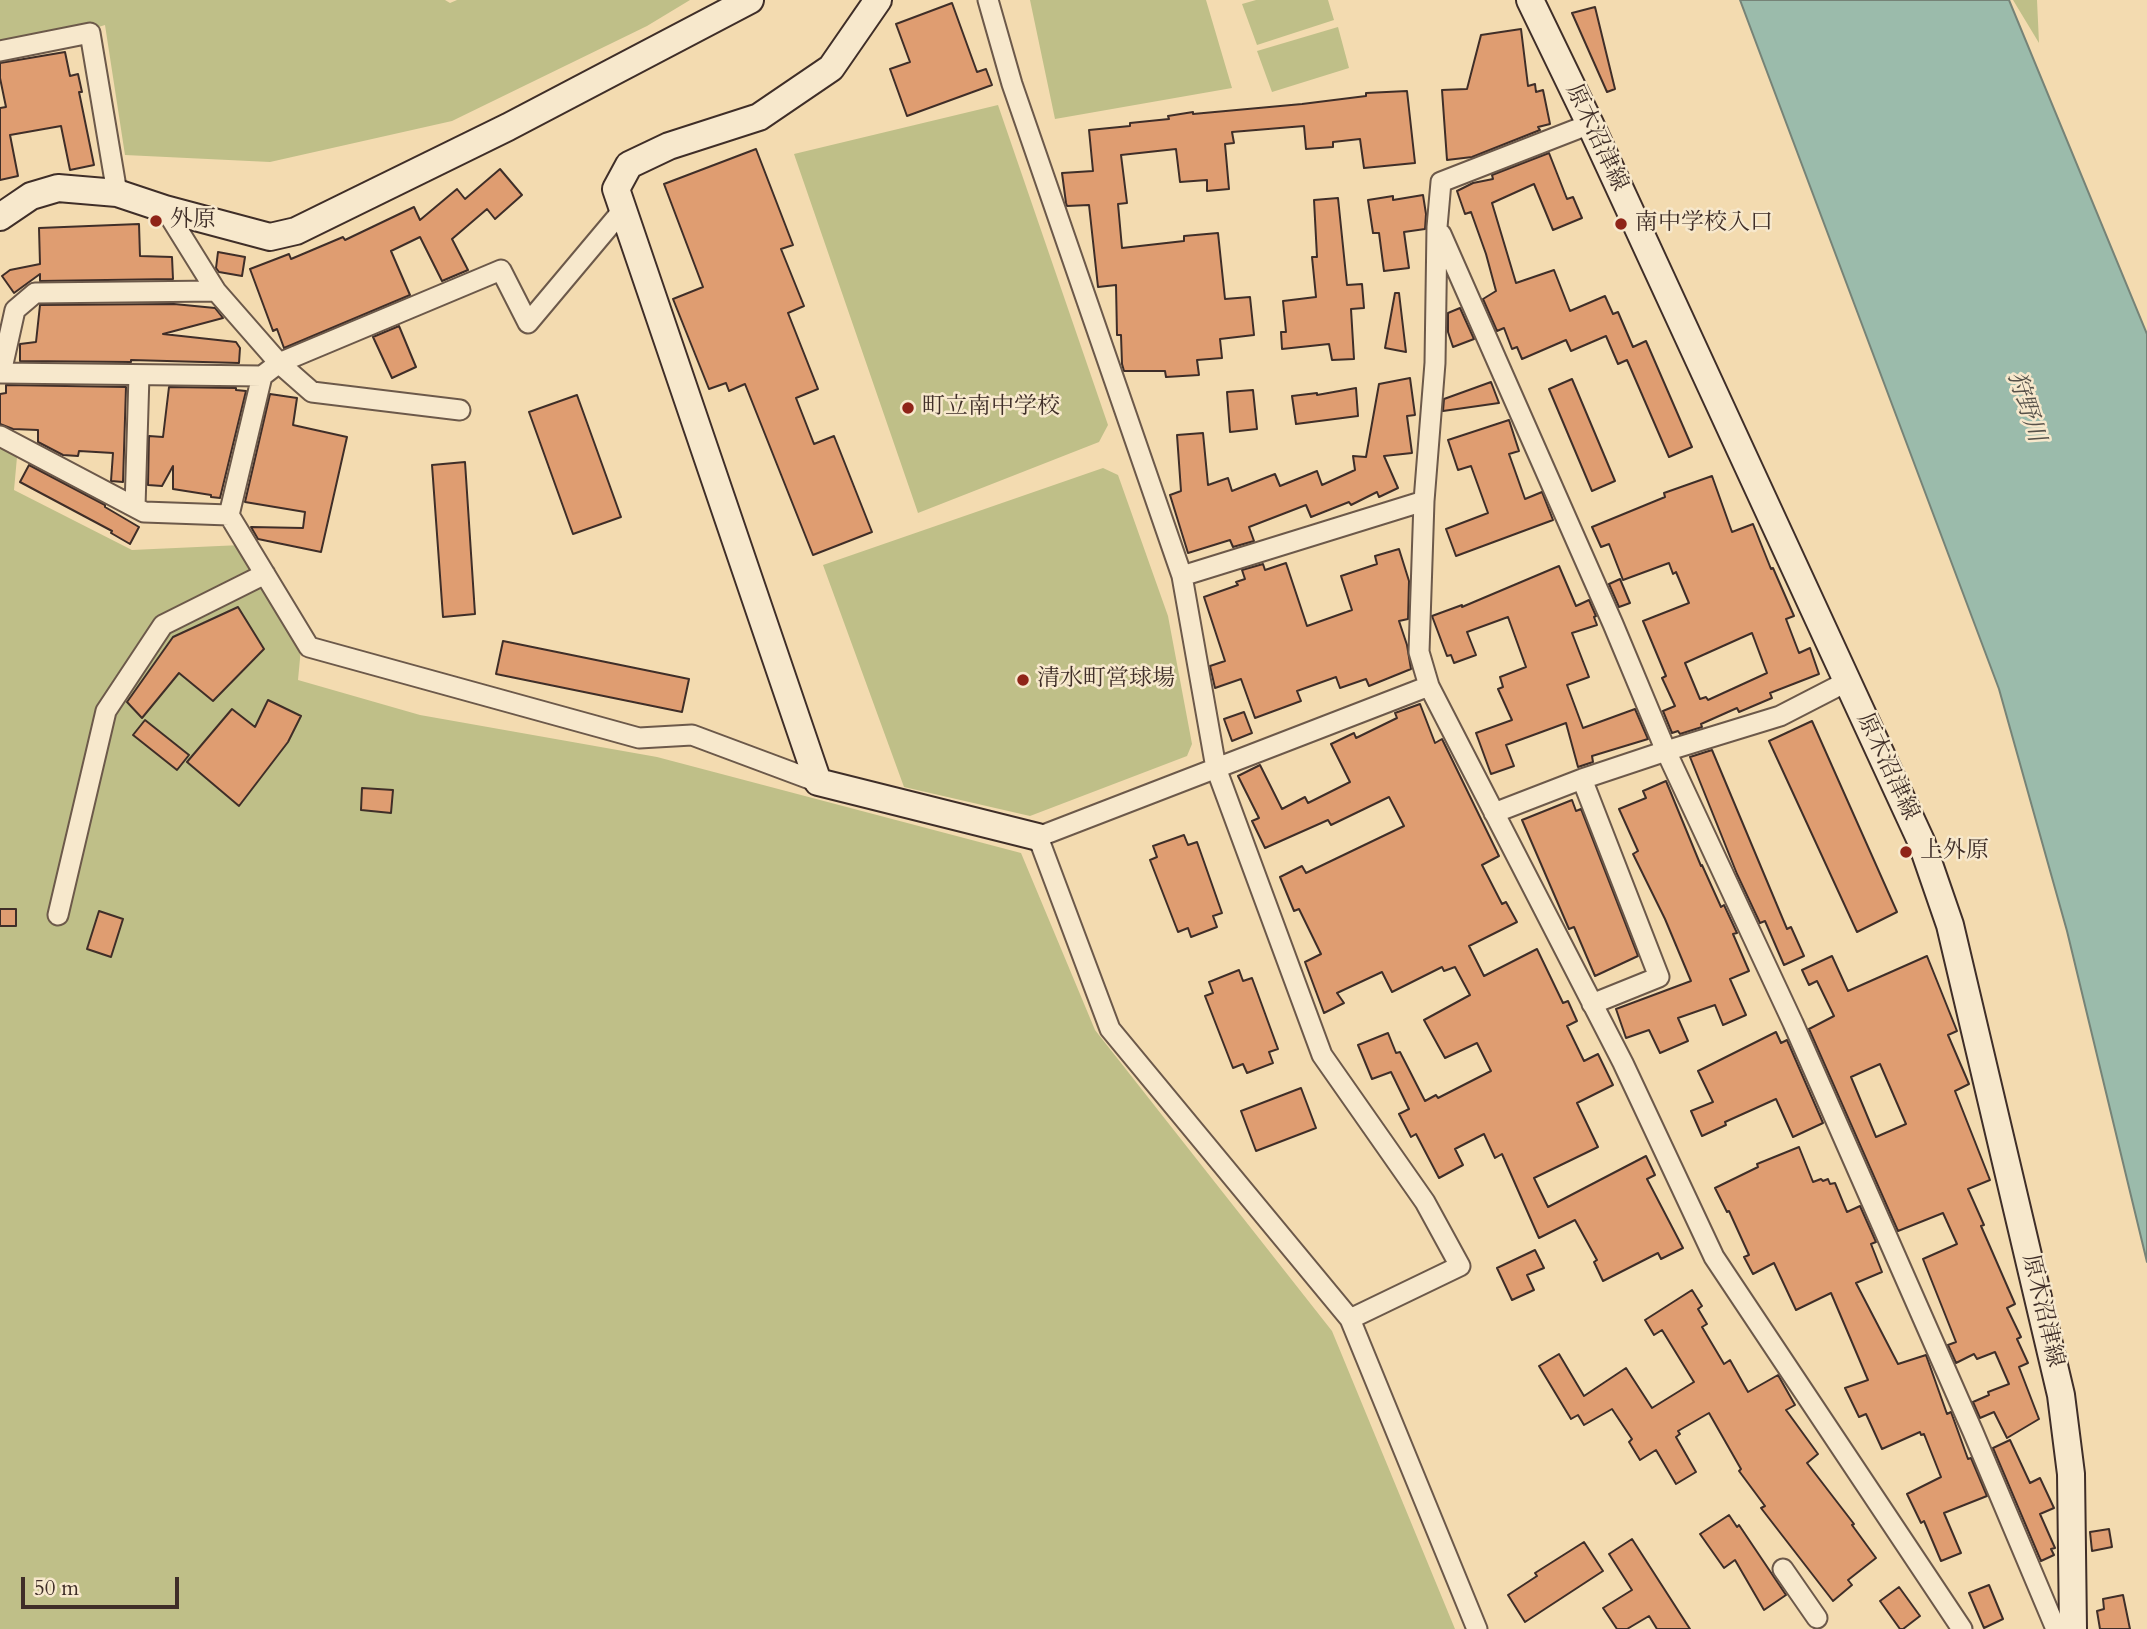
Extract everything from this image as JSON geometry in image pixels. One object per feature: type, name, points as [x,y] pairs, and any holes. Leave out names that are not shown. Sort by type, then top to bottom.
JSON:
[{"type":"street","points":[[0,217],[31,195],[58,188],[117,193],[165,209],[270,237],[296,231],[508,127],[750,0]]},
{"type":"street","points":[[818,782],[616,190],[629,165],[669,146],[759,117],[831,68],[878,0]]},
{"type":"street","points":[[988,0],[1012,84],[1182,576],[1216,768],[1322,1055],[1425,1202],[1460,1266],[1350,1318]]},
{"type":"street","name":"原木沼津線","points":[[1530,0],[1590,124],[1921,841],[1946,913],[2061,1395],[2071,1474],[2073,1629]]},
{"type":"street","points":[[0,51],[90,33],[117,193]]},
{"type":"street","points":[[1590,124],[1441,182],[1437,227],[1436,363],[1424,501],[1419,652],[1429,686],[1592,1003],[1714,1257],[1962,1629]]},
{"type":"street","points":[[165,209],[216,291],[279,363],[312,392],[460,410]]},
{"type":"street","points":[[216,291],[35,292],[15,310],[1,373],[262,376],[279,363],[501,270],[528,323],[622,211]]},
{"type":"street","points":[[1437,227],[1613,624],[1666,751],[1793,1023],[2056,1629]]},
{"type":"street","points":[[135,507],[139,375]]},
{"type":"street","points":[[262,376],[229,514],[309,647],[639,738],[692,735],[818,782],[1038,837],[1429,686]]},
{"type":"street","points":[[0,436],[144,512],[229,514]]},
{"type":"street","points":[[1182,576],[1424,501]]},
{"type":"street","points":[[58,915],[106,711],[163,625],[265,574]]},
{"type":"street","points":[[1494,813],[1582,779],[1780,716],[1848,681]]},
{"type":"street","points":[[1582,779],[1659,977],[1592,1003]]},
{"type":"street","points":[[1038,837],[1110,1029],[1350,1318],[1477,1629]]},
{"type":"street","points":[[1783,1569],[1817,1618]]},
{"type":"green space","points":[[0,0],[445,0],[450,3],[457,0],[690,0],[647,26],[452,121],[270,162],[125,155],[105,25],[52,41],[0,51]]},
{"type":"green space","points":[[1030,0],[1206,0],[1232,88],[1055,119]]},
{"type":"green space","points":[[1256,0],[1328,0],[1334,20],[1257,45],[1242,4]]},
{"type":"green space","points":[[2013,0],[2037,0],[2039,43]]},
{"type":"green space","points":[[1338,27],[1349,68],[1272,92],[1257,51]]},
{"type":"green space","points":[[998,105],[1108,425],[1099,442],[918,513],[794,154]]},
{"type":"green space","points":[[0,440],[17,457],[14,490],[132,550],[241,545],[301,648],[298,680],[420,715],[657,757],[1021,853],[1095,1030],[1332,1331],[1455,1629],[0,1629]]},
{"type":"green space","name":"清水町営球場","points":[[1103,468],[1118,475],[1168,616],[1192,744],[1187,756],[1030,816],[904,787],[823,565]]},
{"type":"water","name":"狩野川","points":[[1740,0],[2009,0],[2147,334],[2147,1262],[2067,931],[1999,689]]},
{"type":"building","points":[[952,3],[977,72],[986,69],[992,85],[907,116],[890,69],[910,62],[896,24]]},
{"type":"building","points":[[1595,7],[1615,89],[1607,92],[1572,13]]},
{"type":"building","points":[[1521,29],[1528,86],[1535,84],[1536,92],[1543,90],[1550,124],[1472,157],[1447,160],[1442,90],[1467,89],[1481,35]]},
{"type":"building","points":[[65,52],[70,76],[78,74],[82,92],[79,92],[94,165],[70,170],[61,126],[10,135],[18,176],[0,180],[0,108],[6,107],[0,63]]},
{"type":"building","points":[[1407,91],[1415,163],[1364,168],[1360,139],[1333,142],[1333,147],[1306,149],[1304,126],[1232,132],[1234,143],[1225,144],[1229,189],[1207,191],[1207,180],[1180,182],[1176,149],[1121,155],[1127,203],[1118,204],[1122,248],[1184,241],[1184,236],[1218,233],[1225,299],[1250,297],[1254,335],[1220,339],[1222,358],[1197,360],[1199,375],[1166,377],[1165,371],[1124,371],[1121,335],[1117,335],[1116,285],[1098,287],[1089,205],[1067,206],[1066,203],[1062,173],[1093,171],[1089,130],[1130,126],[1130,123],[1169,119],[1168,116],[1193,112],[1302,104],[1366,96],[1366,93]]},
{"type":"building","points":[[756,149],[793,245],[781,249],[804,306],[788,313],[818,389],[796,398],[814,444],[834,436],[872,532],[813,555],[745,384],[729,391],[726,383],[709,389],[673,299],[703,287],[664,184]]},
{"type":"building","points":[[1549,153],[1567,199],[1573,197],[1582,218],[1553,230],[1534,184],[1492,203],[1516,283],[1554,270],[1570,311],[1605,296],[1613,314],[1618,312],[1633,347],[1646,341],[1692,447],[1669,457],[1627,360],[1618,364],[1606,336],[1571,351],[1566,340],[1522,359],[1517,347],[1512,349],[1504,328],[1497,331],[1483,299],[1496,291],[1486,254],[1471,212],[1465,214],[1457,191],[1473,183],[1493,179],[1492,175]]},
{"type":"building","points":[[500,169],[522,195],[495,219],[487,209],[452,239],[468,270],[442,281],[420,237],[391,251],[410,295],[284,348],[277,329],[273,331],[250,269],[289,254],[291,259],[343,237],[345,240],[414,207],[420,220],[457,189],[465,199]]},
{"type":"building","points":[[1423,195],[1425,229],[1404,232],[1409,268],[1384,271],[1379,233],[1373,233],[1368,200],[1393,196],[1393,200]]},
{"type":"building","points":[[1338,198],[1347,285],[1362,284],[1364,308],[1351,309],[1354,359],[1332,360],[1329,344],[1282,349],[1281,332],[1286,332],[1283,301],[1316,297],[1312,257],[1317,257],[1314,200]]},
{"type":"building","points":[[139,224],[140,256],[172,257],[173,279],[40,281],[40,274],[14,293],[2,276],[10,270],[40,264],[39,228]]},
{"type":"building","points":[[218,252],[245,257],[242,276],[219,272],[216,268]]},
{"type":"building","points":[[1395,293],[1399,293],[1406,352],[1385,348]]},
{"type":"building","points":[[174,304],[215,308],[223,318],[163,334],[236,342],[240,348],[239,363],[20,361],[20,344],[36,342],[40,305]]},
{"type":"building","points":[[1460,308],[1474,339],[1453,347],[1448,332],[1448,313]]},
{"type":"building","points":[[399,326],[416,367],[392,378],[373,337]]},
{"type":"building","points":[[1410,378],[1415,415],[1407,416],[1412,453],[1384,456],[1398,488],[1379,497],[1377,492],[1351,505],[1349,502],[1311,517],[1306,505],[1249,527],[1254,541],[1233,547],[1230,540],[1188,553],[1170,495],[1181,491],[1177,435],[1203,433],[1208,485],[1228,478],[1232,491],[1275,474],[1280,486],[1317,471],[1322,485],[1355,470],[1353,456],[1366,457],[1379,384]]},
{"type":"building","points":[[1572,379],[1615,481],[1592,491],[1549,389]]},
{"type":"building","points":[[1491,382],[1499,403],[1443,411],[1444,399]]},
{"type":"building","points":[[6,385],[126,387],[123,482],[111,481],[113,453],[79,451],[78,456],[63,455],[38,442],[38,430],[13,429],[0,424],[0,394],[6,393]]},
{"type":"building","points":[[169,387],[236,388],[246,391],[220,498],[173,489],[173,466],[162,486],[148,485],[149,436],[163,437]]},
{"type":"building","points":[[1356,388],[1358,416],[1296,424],[1292,396],[1317,395]]},
{"type":"building","points":[[1253,390],[1257,429],[1230,432],[1227,392]]},
{"type":"building","points":[[270,394],[297,398],[293,425],[347,437],[321,552],[258,539],[251,527],[303,528],[305,512],[245,502]]},
{"type":"building","points":[[577,395],[621,517],[573,534],[529,412]]},
{"type":"building","points":[[1509,420],[1519,451],[1509,454],[1525,499],[1542,492],[1553,520],[1456,556],[1446,529],[1488,513],[1471,466],[1458,470],[1448,440]]},
{"type":"building","points":[[465,462],[475,614],[443,617],[432,465]]},
{"type":"building","points":[[29,465],[105,505],[139,527],[130,544],[111,533],[112,531],[20,482]]},
{"type":"building","points":[[1712,476],[1732,532],[1753,524],[1794,616],[1786,619],[1799,653],[1810,648],[1819,674],[1770,693],[1772,698],[1739,712],[1737,708],[1701,724],[1702,727],[1680,734],[1678,731],[1672,733],[1663,711],[1675,706],[1662,678],[1666,676],[1643,621],[1689,603],[1676,572],[1673,574],[1669,563],[1623,580],[1609,544],[1601,547],[1592,527],[1665,497],[1664,493]],"holes":[[[1752,633],[1767,673],[1708,700],[1706,697],[1700,699],[1685,663]]]},
{"type":"building","points":[[1399,549],[1409,581],[1408,619],[1399,621],[1411,669],[1369,686],[1366,679],[1340,688],[1336,677],[1297,691],[1301,701],[1255,718],[1241,679],[1215,688],[1210,666],[1225,661],[1204,597],[1238,585],[1236,582],[1245,579],[1242,570],[1263,564],[1265,570],[1286,563],[1307,626],[1352,610],[1341,576],[1377,564],[1375,556]]},
{"type":"building","points":[[1559,566],[1576,606],[1589,600],[1596,616],[1597,625],[1572,633],[1589,677],[1567,685],[1583,728],[1635,709],[1648,739],[1592,756],[1593,762],[1578,767],[1566,723],[1506,745],[1514,766],[1491,774],[1476,733],[1512,720],[1498,689],[1503,687],[1500,677],[1526,667],[1508,617],[1467,632],[1476,655],[1454,663],[1451,655],[1447,656],[1432,616],[1462,607]]},
{"type":"building","points":[[1620,579],[1630,603],[1619,607],[1609,584]]},
{"type":"building","points":[[238,607],[264,649],[213,701],[179,673],[142,718],[127,702],[173,637]]},
{"type":"building","points":[[503,641],[689,679],[682,712],[496,674]]},
{"type":"building","points":[[268,700],[301,716],[288,742],[239,806],[187,762],[232,709],[255,727]]},
{"type":"building","points":[[1420,704],[1435,743],[1442,739],[1499,856],[1482,865],[1502,904],[1506,902],[1517,922],[1469,946],[1484,976],[1537,949],[1563,1003],[1568,1001],[1577,1021],[1567,1026],[1584,1061],[1598,1054],[1613,1085],[1577,1103],[1598,1147],[1534,1178],[1548,1207],[1646,1156],[1655,1175],[1647,1179],[1683,1248],[1661,1259],[1658,1253],[1603,1281],[1594,1262],[1597,1260],[1575,1220],[1539,1238],[1502,1154],[1495,1158],[1484,1134],[1455,1149],[1463,1165],[1439,1178],[1416,1134],[1411,1137],[1399,1114],[1409,1109],[1391,1072],[1372,1079],[1358,1045],[1388,1033],[1396,1053],[1400,1052],[1425,1101],[1436,1095],[1438,1098],[1491,1071],[1477,1043],[1445,1058],[1424,1020],[1470,995],[1455,967],[1444,971],[1442,967],[1392,992],[1382,972],[1337,993],[1344,1003],[1324,1013],[1305,962],[1321,954],[1299,909],[1294,911],[1280,877],[1302,866],[1306,873],[1404,826],[1389,797],[1331,825],[1328,820],[1265,848],[1252,821],[1259,818],[1238,776],[1260,765],[1282,809],[1305,797],[1308,803],[1350,782],[1331,744],[1354,733],[1356,738],[1397,718],[1395,713]]},
{"type":"building","points":[[1244,712],[1252,733],[1232,741],[1224,719]]},
{"type":"building","points":[[145,720],[189,755],[177,770],[133,735]]},
{"type":"building","points":[[1812,721],[1897,912],[1857,932],[1769,741]]},
{"type":"building","points":[[1712,750],[1787,929],[1791,927],[1804,956],[1784,965],[1765,921],[1760,923],[1737,874],[1690,757]]},
{"type":"building","points":[[1666,781],[1701,866],[1737,933],[1733,934],[1749,971],[1730,979],[1746,1015],[1723,1025],[1715,1005],[1678,1018],[1688,1041],[1660,1053],[1649,1030],[1626,1038],[1616,1009],[1691,981],[1665,919],[1633,854],[1638,851],[1619,809],[1646,798],[1643,791]]},
{"type":"building","points":[[362,788],[393,790],[391,813],[361,810]]},
{"type":"building","points":[[1572,800],[1576,811],[1581,809],[1638,956],[1595,976],[1574,927],[1569,929],[1522,820]]},
{"type":"building","points":[[1184,835],[1188,845],[1197,842],[1222,913],[1213,916],[1217,927],[1191,937],[1188,928],[1178,932],[1150,860],[1157,857],[1153,846]]},
{"type":"building","points":[[0,909],[16,909],[16,926],[0,926]]},
{"type":"building","points":[[99,911],[123,919],[111,957],[87,949]]},
{"type":"building","points":[[1832,956],[1848,991],[1927,956],[1957,1031],[1948,1035],[1969,1084],[1955,1091],[1990,1180],[1968,1189],[2015,1304],[2007,1308],[2021,1337],[2017,1339],[2028,1363],[2019,1367],[2039,1419],[2007,1438],[1994,1412],[1980,1418],[1973,1402],[1989,1395],[1988,1392],[2009,1384],[1995,1352],[1977,1359],[1974,1354],[1956,1363],[1948,1345],[1956,1342],[1923,1259],[1957,1244],[1943,1213],[1898,1231],[1809,1029],[1834,1016],[1817,981],[1809,985],[1802,970]],"holes":[[[1880,1064],[1906,1124],[1876,1137],[1851,1077]]]},
{"type":"building","points":[[1239,970],[1243,981],[1252,978],[1278,1049],[1269,1052],[1273,1063],[1247,1073],[1243,1064],[1233,1068],[1205,996],[1213,993],[1209,982]]},
{"type":"building","points":[[1776,1032],[1781,1043],[1787,1040],[1823,1123],[1793,1137],[1776,1099],[1725,1122],[1726,1125],[1702,1136],[1691,1111],[1713,1102],[1698,1071]]},
{"type":"building","points":[[1301,1088],[1316,1128],[1256,1151],[1241,1111]]},
{"type":"building","points":[[1799,1147],[1813,1182],[1828,1179],[1830,1184],[1835,1183],[1847,1212],[1860,1206],[1876,1242],[1871,1244],[1882,1272],[1856,1283],[1898,1364],[1926,1355],[1947,1414],[1951,1412],[1968,1459],[1971,1458],[1987,1496],[1944,1513],[1961,1553],[1941,1561],[1924,1521],[1921,1523],[1907,1494],[1941,1477],[1924,1434],[1921,1435],[1920,1432],[1882,1449],[1866,1414],[1859,1417],[1845,1388],[1868,1380],[1831,1293],[1796,1310],[1774,1263],[1753,1274],[1744,1257],[1749,1255],[1715,1188],[1758,1167],[1757,1164]]},
{"type":"building","points":[[1535,1250],[1544,1268],[1527,1275],[1534,1290],[1512,1300],[1497,1268]]},
{"type":"building","points":[[1692,1290],[1702,1306],[1698,1309],[1707,1324],[1702,1327],[1724,1364],[1730,1360],[1748,1392],[1778,1375],[1795,1405],[1786,1410],[1818,1454],[1807,1463],[1854,1524],[1852,1525],[1876,1558],[1848,1580],[1852,1585],[1833,1601],[1761,1508],[1765,1506],[1739,1471],[1741,1469],[1709,1413],[1678,1431],[1680,1434],[1676,1437],[1696,1472],[1676,1484],[1656,1450],[1640,1460],[1629,1442],[1632,1439],[1612,1409],[1584,1425],[1578,1415],[1571,1419],[1539,1366],[1559,1354],[1584,1396],[1626,1368],[1652,1408],[1694,1382],[1662,1330],[1654,1335],[1645,1320]]},
{"type":"building","points":[[2010,1440],[2030,1483],[2040,1478],[2054,1508],[2040,1514],[2055,1548],[2051,1549],[2054,1555],[2041,1561],[1993,1448]]},
{"type":"building","points":[[1729,1515],[1737,1527],[1739,1525],[1786,1595],[1764,1610],[1735,1560],[1724,1568],[1700,1534]]},
{"type":"building","points":[[2109,1529],[2112,1547],[2092,1551],[2090,1532]]},
{"type":"building","points":[[1632,1539],[1690,1629],[1657,1629],[1649,1616],[1627,1629],[1617,1629],[1603,1608],[1632,1590],[1609,1554]]},
{"type":"building","points":[[1584,1542],[1603,1571],[1525,1622],[1508,1595],[1537,1576],[1535,1573]]},
{"type":"building","points":[[1989,1585],[2003,1619],[1984,1628],[1969,1593]]},
{"type":"building","points":[[1899,1587],[1920,1616],[1903,1629],[1900,1629],[1880,1601]]},
{"type":"building","points":[[2123,1595],[2130,1629],[2100,1629],[2097,1611],[2104,1609],[2103,1599]]},
{"type":"place","name":"外原","points":[[156,221]]},
{"type":"place","name":"南中学校入口","points":[[1621,224]]},
{"type":"place","name":"町立南中学校","points":[[908,408]]},
{"type":"place","name":"清水町営球場","points":[[1023,680]]},
{"type":"place","name":"上外原","points":[[1906,852]]}]
